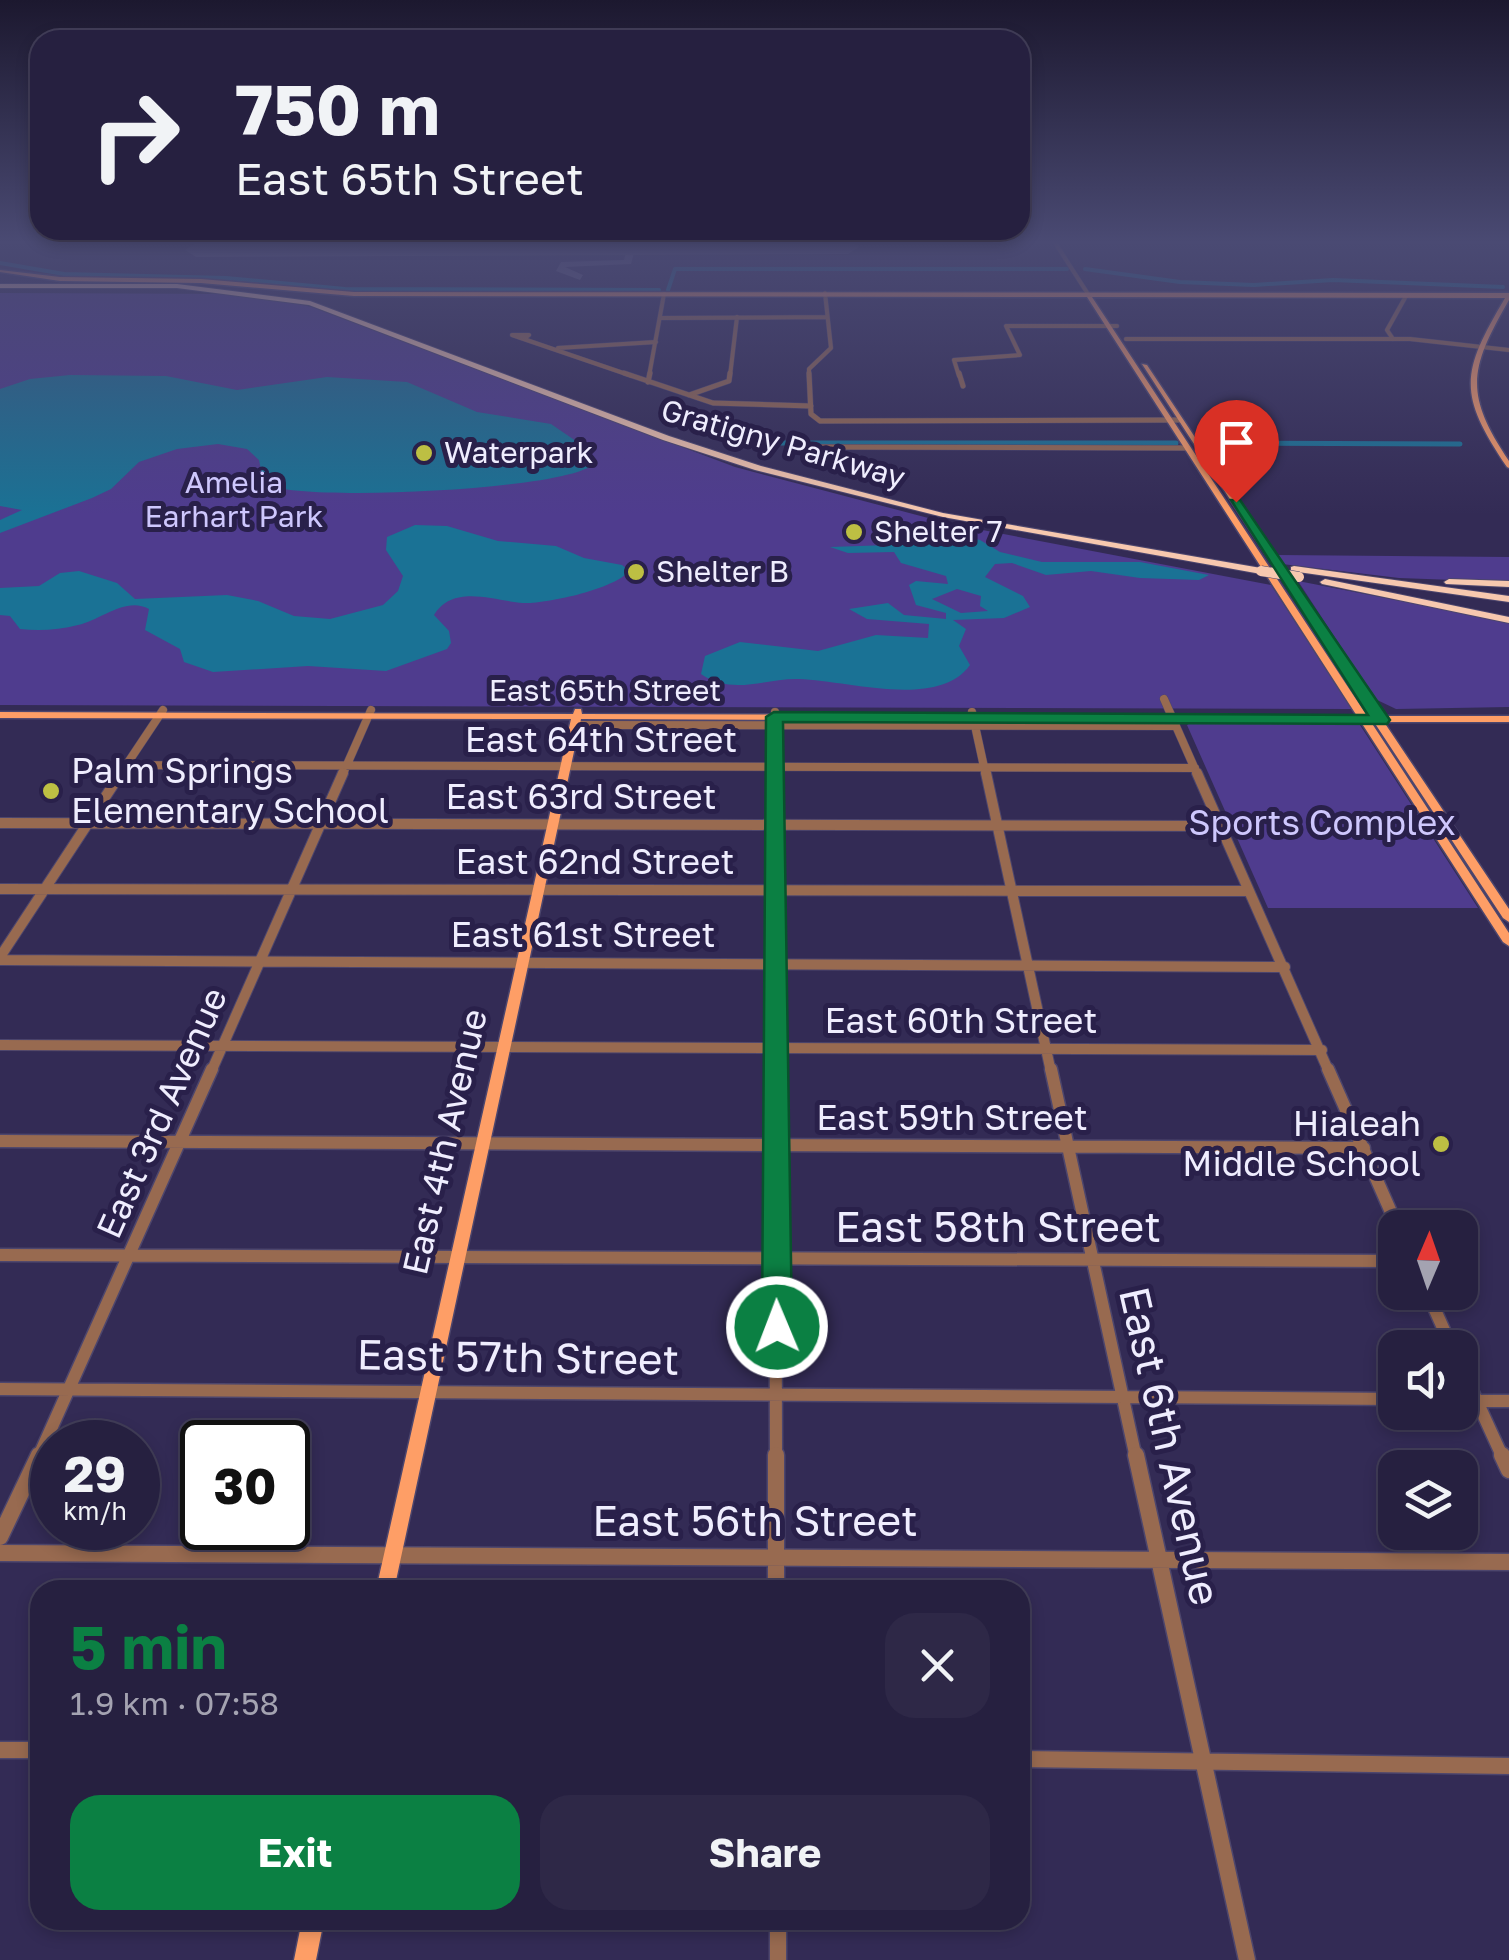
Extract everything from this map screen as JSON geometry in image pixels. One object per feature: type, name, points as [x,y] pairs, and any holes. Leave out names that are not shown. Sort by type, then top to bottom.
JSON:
[{"type":"highway","name":"Gratigny Parkway","points":[[407,332],[613,412],[781,467],[995,517],[1259,567],[1509,602]]},
{"type":"highway","points":[[1297,573],[1509,584]]},
{"type":"highway","points":[[1297,573],[1509,620]]},
{"type":"main road","points":[[1112,332],[1509,942]]},
{"type":"main road","points":[[1121,332],[1509,918]]},
{"type":"main road","points":[[1490,332],[1472,369],[1474,397],[1483,425],[1509,466]]},
{"type":"main road","points":[[1492,332],[1482,347],[1483,402],[1509,454]]},
{"type":"main road","points":[[1116,339],[1126,339]]},
{"type":"main road","points":[[1149,388],[1159,388]]},
{"type":"main road","points":[[1158,404],[1170,404]]},
{"type":"main road","points":[[1210,483],[1223,483]]},
{"type":"main road","points":[[1240,528],[1253,528]]},
{"type":"main road","name":"East 65th Street","points":[[1378,717],[1509,711]]},
{"type":"main road","name":"East 65th Street","points":[[0,712],[1509,720]]},
{"type":"main road","name":"East 4th Avenue","points":[[387,1580],[426,1390],[577,718]]},
{"type":"main road","points":[[1417,800],[1434,800]]},
{"type":"main road","points":[[305,1960],[311,1930]]},
{"type":"street","points":[[648,382],[658,332]]},
{"type":"street","points":[[688,396],[729,382],[735,332]]},
{"type":"street","points":[[828,332],[829,353],[808,369],[812,416],[820,420],[1180,420]]},
{"type":"street","points":[[963,386],[957,358],[1020,355],[1011,332]]},
{"type":"street","points":[[1389,332],[1392,339]]},
{"type":"street","points":[[527,339],[688,396],[729,405],[811,406]]},
{"type":"street","points":[[1126,339],[1392,339],[1509,350]]},
{"type":"street","points":[[556,349],[591,342],[656,342]]},
{"type":"street","points":[[817,446],[1188,448]]},
{"type":"street","points":[[1164,699],[1390,1210]]},
{"type":"street","points":[[0,958],[162,712]]},
{"type":"street","name":"East 3rd Avenue","points":[[0,1537],[71,1389],[370,713]]},
{"type":"street","points":[[774,718],[776,1580]]},
{"type":"street","name":"East 6th Avenue","points":[[974,718],[1247,1960]]},
{"type":"street","name":"East 64th Street","points":[[128,765],[1195,768]]},
{"type":"street","name":"East 63rd Street","points":[[0,823],[1222,826]]},
{"type":"street","name":"East 62nd Street","points":[[0,889],[1250,892]]},
{"type":"street","name":"East 61st Street","points":[[0,958],[1285,967]]},
{"type":"street","name":"East 60th Street","points":[[0,1045],[1322,1050]]},
{"type":"street","name":"East 59th Street","points":[[0,1141],[1364,1148]]},
{"type":"street","name":"East 58th Street","points":[[0,1255],[1378,1261]]},
{"type":"street","name":"East 57th Street","points":[[0,1389],[1123,1394],[1378,1400]]},
{"type":"street","points":[[1478,1401],[1509,1401]]},
{"type":"street","points":[[1478,1403],[1509,1470]]},
{"type":"street","name":"East 56th Street","points":[[0,1553],[1509,1562]]},
{"type":"street","points":[[0,1750],[30,1750]]},
{"type":"street","points":[[1030,1759],[1509,1766]]},
{"type":"street","points":[[778,1930],[778,1960]]},
{"type":"green space","name":"Amelia Earhart Park","points":[[0,332],[379,332],[735,467],[951,524],[1271,585],[1352,709],[0,705]]},
{"type":"green space","points":[[1277,555],[1509,557],[1509,582],[1399,578],[1282,564]]},
{"type":"green space","points":[[1298,581],[1509,622],[1509,707],[1396,709],[1375,699]]},
{"type":"green space","name":"Sports Complex","points":[[1187,725],[1360,725],[1478,908],[1268,908]]},
{"type":"water","points":[[70,375],[166,376],[237,390],[327,377],[407,382],[477,412],[551,424],[589,450],[596,462],[578,472],[493,486],[329,493],[264,484],[259,460],[247,449],[218,444],[177,449],[139,462],[111,489],[0,533],[0,520],[22,510],[0,506],[0,389],[30,379]]},
{"type":"water","points":[[415,525],[447,526],[498,541],[556,546],[584,558],[622,565],[629,571],[610,584],[547,601],[523,603],[475,596],[452,599],[434,615],[449,631],[451,643],[447,649],[386,671],[308,666],[213,672],[184,662],[180,649],[145,630],[149,609],[140,606],[122,607],[87,622],[49,630],[20,629],[10,616],[0,615],[0,588],[39,586],[60,573],[79,571],[117,583],[135,599],[227,595],[258,601],[294,616],[330,619],[383,605],[398,591],[403,576],[386,550],[387,537]]},
{"type":"water","points":[[964,536],[1000,552],[1042,562],[1140,562],[1209,575],[1199,580],[1091,571],[1046,575],[1012,563],[995,564],[985,577],[1023,596],[1030,607],[1004,618],[953,620],[966,629],[959,646],[970,665],[955,679],[936,686],[890,689],[799,679],[737,685],[701,674],[705,656],[740,642],[818,651],[876,635],[928,638],[929,624],[867,619],[849,609],[888,603],[904,615],[946,619],[946,613],[916,605],[909,585],[916,581],[948,584],[946,576],[901,563],[894,552],[848,553],[830,547],[949,543]],"holes":[[[957,589],[981,596],[980,606],[988,611],[961,613],[932,599]]]},
{"type":"waterway","points":[[743,443],[1176,443]]},
{"type":"waterway","points":[[1205,443],[1460,444]]},
{"type":"place","name":"Waterpark","points":[[424,453]]},
{"type":"place","name":"Shelter 7","points":[[854,532]]},
{"type":"place","name":"Shelter B","points":[[636,572]]},
{"type":"place","name":"Palm Springs Elementary School","points":[[51,791]]},
{"type":"place","name":"Hialeah Middle School","points":[[1441,1144]]},
{"type":"route","points":[[777,1327],[774,717],[1381,720],[1236,502]]}]
